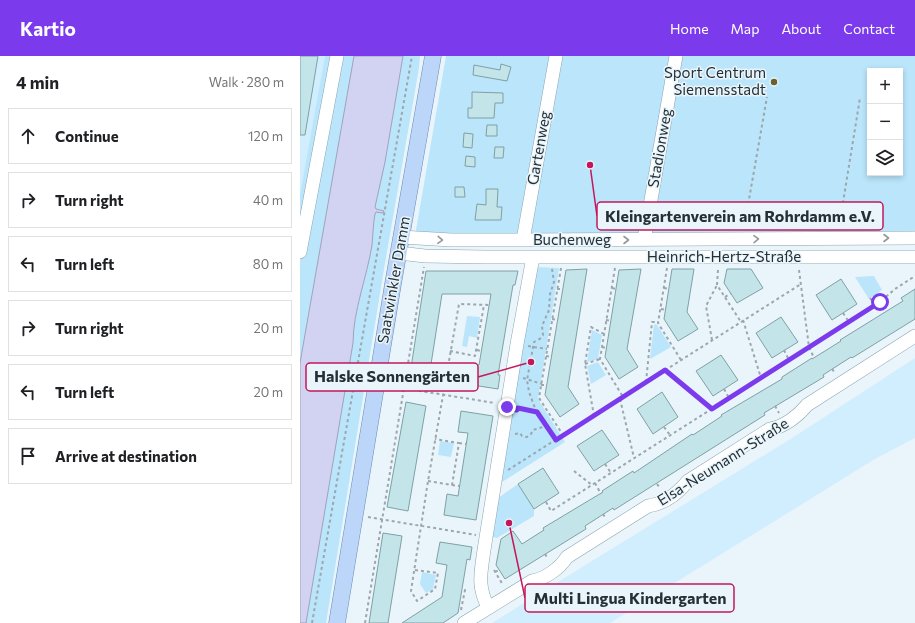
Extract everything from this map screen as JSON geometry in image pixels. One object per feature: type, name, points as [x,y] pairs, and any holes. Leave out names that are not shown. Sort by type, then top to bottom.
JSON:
[{"type":"main road","name":"Saatwinkler Damm","points":[[337,623],[433,56]]},
{"type":"street","points":[[300,252],[306,190],[337,56]]},
{"type":"street","name":"Gartenweg","points":[[523,240],[556,56]]},
{"type":"street","name":"Stadionweg","points":[[644,240],[676,56]]},
{"type":"street","name":"Buchenweg","points":[[400,245],[451,240],[915,238]]},
{"type":"street","name":"Heinrich-Hertz-Straße","points":[[400,245],[425,256],[915,257]]},
{"type":"street","points":[[488,607],[482,594],[481,576],[486,535],[517,344],[533,257]]},
{"type":"street","name":"Elsa-Neumann-Straße","points":[[462,619],[488,607],[532,580],[539,580],[563,564],[567,557],[648,506],[658,504],[682,489],[688,481],[770,429],[778,428],[801,413],[807,405],[915,336]]},
{"type":"path","points":[[312,623],[412,56]]},
{"type":"path","points":[[742,239],[767,97]]},
{"type":"path","points":[[838,238],[860,98]]},
{"type":"path","points":[[365,623],[373,587],[382,519],[397,445],[404,388],[424,277],[425,256]]},
{"type":"path","points":[[562,257],[539,398],[563,435]]},
{"type":"path","points":[[552,266],[554,282],[550,294],[549,310],[542,326],[543,335],[538,341],[534,342],[528,379],[532,401],[537,412],[556,440]]},
{"type":"path","points":[[616,266],[600,359],[623,397]]},
{"type":"path","points":[[668,266],[658,323],[681,360]]},
{"type":"path","points":[[712,340],[706,306],[717,285],[718,270]]},
{"type":"path","points":[[799,270],[809,347],[814,358]]},
{"type":"path","points":[[546,502],[551,511],[849,322],[915,276]]},
{"type":"path","points":[[496,475],[501,475],[801,284]]},
{"type":"path","points":[[717,285],[742,321],[761,378]]},
{"type":"path","points":[[612,288],[616,289]]},
{"type":"path","points":[[664,288],[669,289]]},
{"type":"path","points":[[557,289],[563,289]]},
{"type":"path","points":[[725,297],[731,293]]},
{"type":"path","points":[[870,298],[875,305]]},
{"type":"path","points":[[415,570],[438,573],[436,589],[417,601],[411,591],[442,395],[459,304],[489,305]]},
{"type":"path","points":[[450,352],[475,356],[484,305]]},
{"type":"path","points":[[661,309],[666,310]]},
{"type":"path","points":[[843,313],[849,322]]},
{"type":"path","points":[[552,320],[558,320]]},
{"type":"path","points":[[606,320],[611,321]]},
{"type":"path","points":[[646,382],[652,322],[658,323]]},
{"type":"path","points":[[594,416],[585,364],[591,327],[604,334]]},
{"type":"path","points":[[517,344],[547,349]]},
{"type":"path","points":[[602,347],[606,348]]},
{"type":"path","points":[[476,350],[481,350]]},
{"type":"path","points":[[784,350],[789,360]]},
{"type":"path","points":[[546,356],[552,357]]},
{"type":"path","points":[[585,364],[600,359]]},
{"type":"path","points":[[665,370],[712,409]]},
{"type":"path","points":[[513,374],[547,386]]},
{"type":"path","points":[[386,385],[508,406],[517,410],[518,408],[537,412]]},
{"type":"path","points":[[724,389],[729,398]]},
{"type":"path","points":[[620,399],[634,458]]},
{"type":"path","points":[[775,406],[779,413]]},
{"type":"path","points":[[514,434],[520,433],[522,436],[527,436],[531,434],[533,430],[546,426]]},
{"type":"path","points":[[664,427],[670,435]]},
{"type":"path","points":[[435,439],[466,444]]},
{"type":"path","points":[[452,485],[459,443]]},
{"type":"path","points":[[605,464],[611,473]]},
{"type":"path","points":[[574,471],[592,485]]},
{"type":"path","points":[[428,481],[459,486]]},
{"type":"path","points":[[595,483],[601,494]]},
{"type":"path","points":[[657,484],[660,488]]},
{"type":"path","points":[[364,516],[486,535]]},
{"type":"path","points":[[545,554],[548,559]]},
{"type":"path","points":[[492,567],[505,588]]},
{"type":"path","points":[[495,572],[499,570]]},
{"type":"path","points":[[462,590],[465,590],[462,619]]},
{"type":"shaded area","points":[[300,56],[325,56],[300,204]]},
{"type":"shaded area","points":[[325,56],[354,56],[300,363],[300,195]]},
{"type":"shaded area","points":[[354,56],[403,56],[385,162],[375,207],[376,209],[384,211],[383,213],[376,212],[375,214],[370,257],[355,319],[353,343],[306,623],[300,623],[300,363]]},
{"type":"shaded area","points":[[403,56],[420,56],[419,68],[384,269],[326,623],[306,623],[353,343],[355,318],[370,257],[375,214],[376,212],[384,211],[376,209],[375,207],[385,162]]},
{"type":"shaded area","points":[[446,56],[915,56],[915,235],[415,236]]},
{"type":"shaded area","points":[[535,267],[559,268],[538,399],[565,442],[499,484]]},
{"type":"shaded area","points":[[874,276],[882,290],[869,299],[855,277]]},
{"type":"shaded area","points":[[467,316],[480,317],[477,338],[469,336],[467,347],[462,346]]},
{"type":"shaded area","points":[[654,324],[657,325],[671,347],[650,359]]},
{"type":"shaded area","points":[[592,330],[602,335],[598,359],[587,362]]},
{"type":"shaded area","points":[[915,358],[915,438],[875,459],[610,623],[492,623],[789,440]]},
{"type":"shaded area","points":[[598,362],[606,375],[591,384],[587,366]]},
{"type":"shaded area","points":[[440,441],[454,443],[451,457],[438,455]]},
{"type":"shaded area","points":[[518,484],[534,509],[534,516],[497,538],[492,537],[498,498]]},
{"type":"shaded area","points":[[422,572],[436,575],[433,589],[426,593],[420,584]]},
{"type":"building","points":[[300,56],[318,56],[305,135],[300,135]]},
{"type":"building","points":[[501,64],[511,67],[507,81],[473,75],[474,65],[500,70]]},
{"type":"building","points":[[472,92],[503,93],[503,103],[495,103],[494,118],[468,118],[468,108],[472,108]]},
{"type":"building","points":[[487,125],[497,125],[497,136],[486,136]]},
{"type":"building","points":[[464,133],[473,134],[472,148],[463,147]]},
{"type":"building","points":[[495,147],[504,147],[503,158],[494,158]]},
{"type":"building","points":[[466,156],[475,157],[475,167],[465,166]]},
{"type":"building","points":[[455,187],[464,187],[465,197],[455,197]]},
{"type":"building","points":[[486,189],[498,189],[497,207],[502,207],[501,220],[475,220],[477,204],[486,205]]},
{"type":"building","points":[[587,269],[568,387],[579,404],[560,417],[545,395],[566,270]]},
{"type":"building","points":[[641,269],[627,349],[638,367],[619,379],[605,357],[619,270]]},
{"type":"building","points":[[672,269],[694,269],[687,312],[698,329],[678,341],[664,319]]},
{"type":"building","points":[[727,269],[751,269],[763,288],[737,303],[724,283]]},
{"type":"building","points":[[426,271],[518,271],[515,285],[513,285],[498,375],[500,375],[498,389],[466,384],[469,364],[479,365],[491,294],[442,294],[429,377],[410,374]]},
{"type":"building","points":[[841,279],[857,304],[832,320],[816,295]]},
{"type":"building","points":[[915,289],[915,319],[852,358],[851,357],[823,375],[824,377],[764,413],[765,415],[614,510],[613,508],[585,526],[586,529],[505,579],[496,565],[501,539],[513,531],[522,544],[544,530],[543,528],[603,492],[602,491],[633,471],[634,473],[692,434],[693,435],[722,416],[721,415],[782,379],[782,377],[903,301],[901,298]]},
{"type":"building","points":[[781,317],[798,342],[772,358],[756,333]]},
{"type":"building","points":[[721,355],[738,380],[713,396],[696,371]]},
{"type":"building","points":[[662,392],[678,417],[653,434],[637,409]]},
{"type":"building","points":[[406,402],[426,406],[408,511],[387,507]]},
{"type":"building","points":[[461,411],[493,416],[476,520],[444,515],[447,494],[458,496],[468,433],[458,432]]},
{"type":"building","points":[[602,430],[619,455],[594,471],[577,446]]},
{"type":"building","points":[[543,468],[559,493],[534,509],[518,484]]},
{"type":"building","points":[[383,533],[402,536],[388,623],[369,623]]},
{"type":"building","points":[[440,542],[472,547],[470,560],[467,559],[458,613],[443,623],[402,623],[442,597],[447,565],[436,563]]},
{"type":"place","name":"Sport Centrum Siemensstadt","points":[[774,82]]},
{"type":"place","name":"Kleingartenverein am Rohrdamm e.V.","points":[[590,165]]},
{"type":"place","name":"Halske Sonnengärten","points":[[531,362]]},
{"type":"place","name":"Multi Lingua Kindergarten","points":[[509,523]]},
{"type":"route","points":[[507,407],[517,410],[518,408],[537,412],[556,440],[665,370],[712,409],[880,302]]}]
